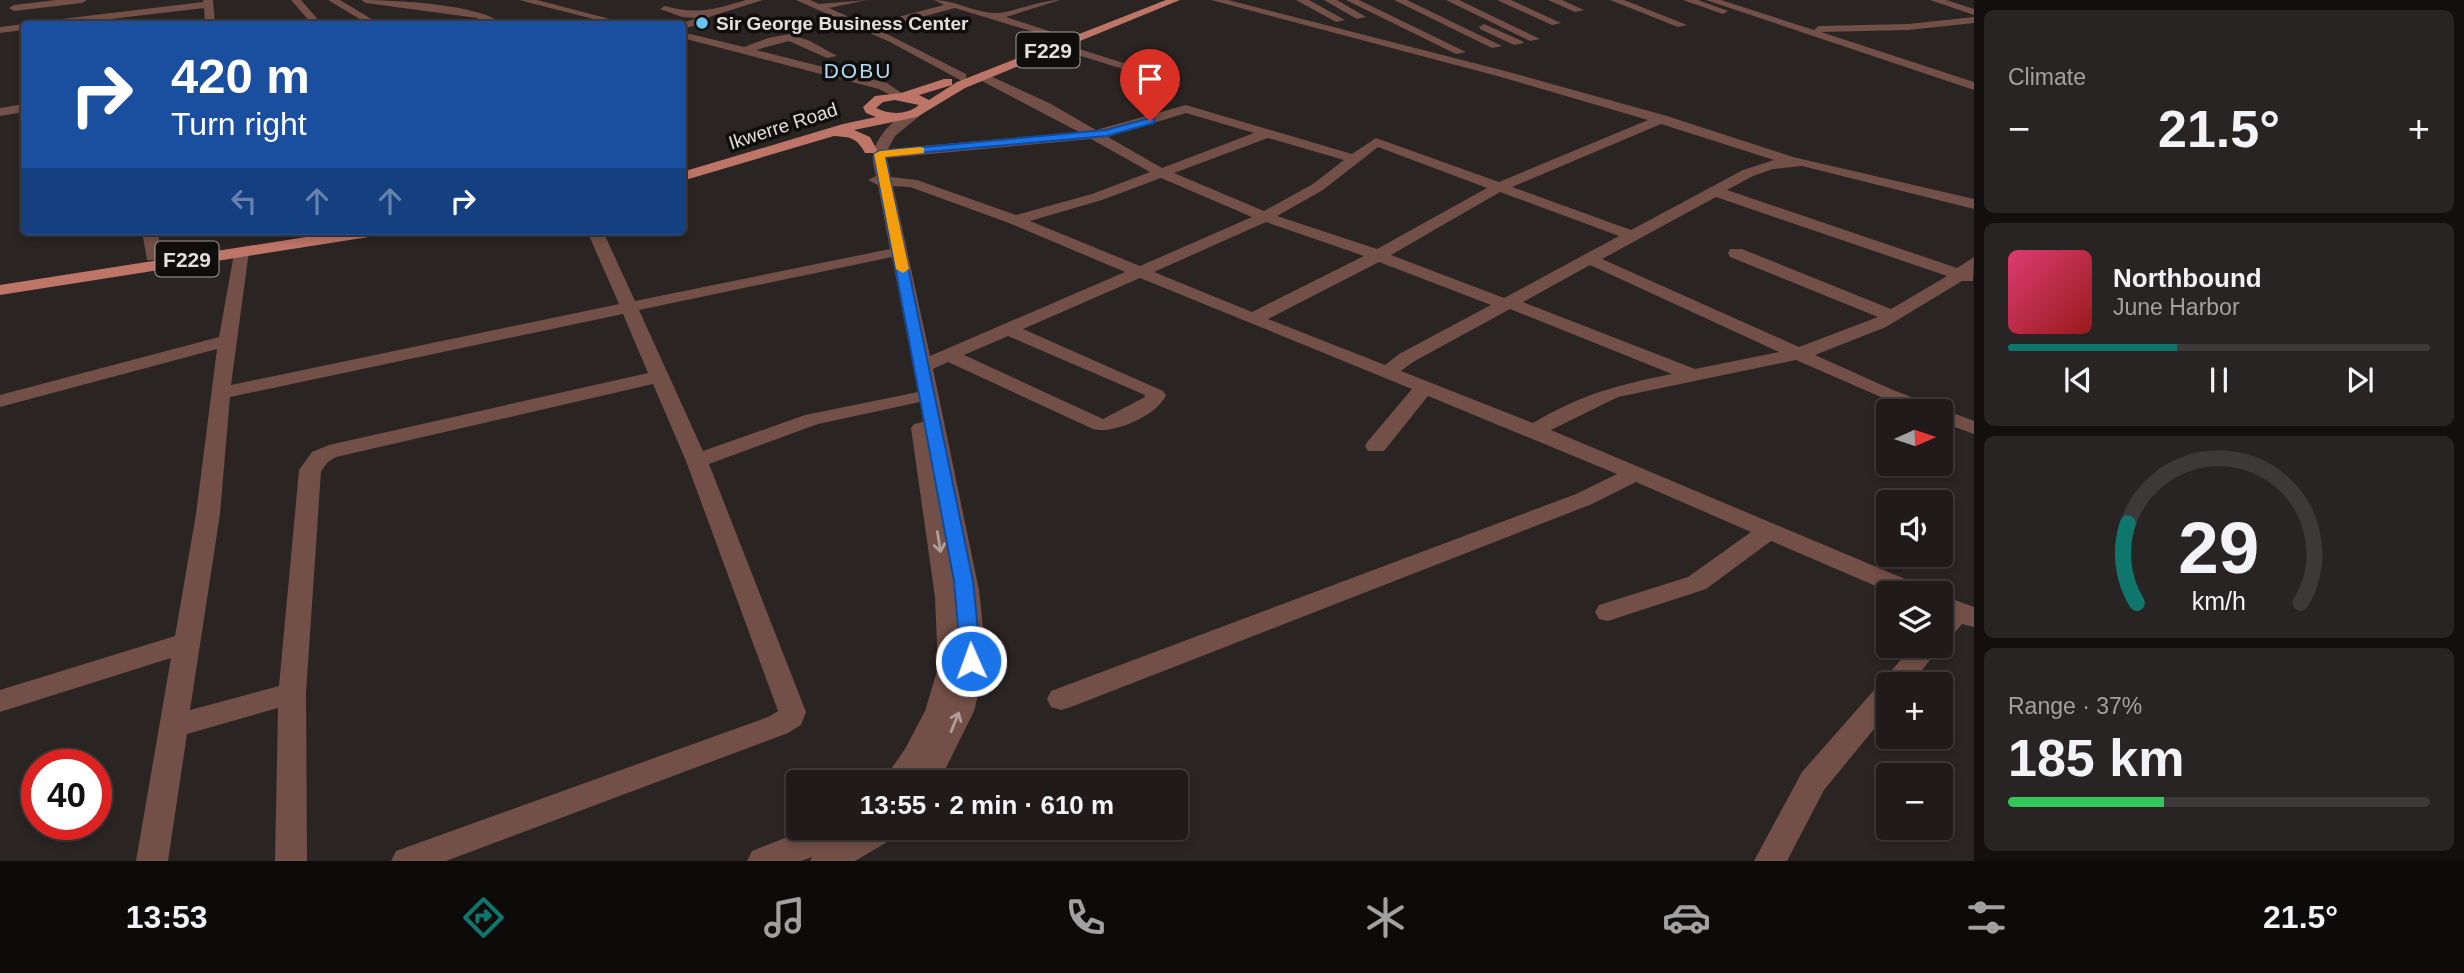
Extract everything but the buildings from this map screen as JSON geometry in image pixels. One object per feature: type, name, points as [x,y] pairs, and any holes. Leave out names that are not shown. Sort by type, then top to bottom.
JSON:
[{"type":"main road","name":"Ikwerre Road","points":[[686,168],[836,122],[863,111],[893,108],[947,92],[1155,0]]},
{"type":"main road","name":"Ikwerre Road","points":[[686,176],[728,166],[827,133],[893,108],[959,78],[1175,0]]},
{"type":"main road","points":[[883,86],[909,87],[959,78]]},
{"type":"main road","points":[[827,133],[858,135],[865,139],[875,152]]},
{"type":"main road","name":"F229","points":[[0,281],[290,235]]},
{"type":"main road","name":"F229","points":[[0,290],[348,235]]},
{"type":"street","points":[[0,2],[15,6],[82,0]]},
{"type":"street","points":[[117,20],[121,0]]},
{"type":"street","points":[[296,0],[314,21]]},
{"type":"street","points":[[333,0],[370,21]]},
{"type":"street","points":[[366,0],[480,15],[492,21]]},
{"type":"street","points":[[524,0],[619,21]]},
{"type":"street","points":[[546,0],[621,21]]},
{"type":"street","points":[[564,4],[581,0]]},
{"type":"street","points":[[665,9],[687,15],[703,15],[758,0]]},
{"type":"street","points":[[801,0],[867,28],[959,78]]},
{"type":"street","points":[[819,8],[862,0]]},
{"type":"street","points":[[995,18],[1055,0]]},
{"type":"street","points":[[1216,0],[1443,57],[1662,118],[1791,161],[1974,204]]},
{"type":"street","points":[[1301,0],[1353,29],[1345,32]]},
{"type":"street","points":[[1329,0],[1416,44],[1422,52]]},
{"type":"street","points":[[1351,0],[1461,52]]},
{"type":"street","points":[[1376,0],[1475,49]]},
{"type":"street","points":[[1399,0],[1496,46]]},
{"type":"street","points":[[1424,0],[1518,43]]},
{"type":"street","points":[[1452,1],[1473,0],[1514,17]]},
{"type":"street","points":[[1502,0],[1556,23]]},
{"type":"street","points":[[1529,0],[1578,10]]},
{"type":"street","points":[[1615,0],[1682,25]]},
{"type":"street","points":[[1688,0],[1748,19]]},
{"type":"street","points":[[1711,0],[1974,86]]},
{"type":"street","points":[[1934,0],[1974,11]]},
{"type":"street","points":[[1943,0],[1974,11]]},
{"type":"street","points":[[1443,57],[1534,39],[1452,1]]},
{"type":"street","points":[[867,28],[947,2],[1140,71]]},
{"type":"street","points":[[99,21],[208,3],[210,21]]},
{"type":"street","points":[[1251,8],[1270,3]]},
{"type":"street","points":[[0,22],[15,6]]},
{"type":"street","points":[[686,25],[704,20],[703,15]]},
{"type":"street","points":[[1799,29],[1908,27],[1974,20]]},
{"type":"street","points":[[0,30],[21,27]]},
{"type":"street","points":[[746,51],[774,38],[790,36],[831,56]]},
{"type":"street","points":[[686,38],[883,86],[893,108],[886,136],[875,152]]},
{"type":"street","points":[[686,38],[864,85],[893,108]]},
{"type":"street","points":[[982,76],[1046,107],[1163,174],[1265,217],[1377,255],[1694,376]]},
{"type":"street","points":[[0,112],[21,108]]},
{"type":"street","points":[[893,108],[875,152],[888,253],[948,597],[952,668],[939,712],[906,770]]},
{"type":"street","points":[[875,152],[1093,134],[1121,130],[1186,109],[1352,158]]},
{"type":"street","points":[[1253,319],[1377,255],[1499,187],[1662,118]]},
{"type":"street","points":[[1015,220],[1097,197],[1268,133]]},
{"type":"street","points":[[923,366],[1265,217],[1318,187],[1373,142],[1382,142],[1631,235]]},
{"type":"street","points":[[1388,373],[1406,358],[1748,173],[1791,161]]},
{"type":"street","points":[[879,180],[912,183],[1015,220],[1253,319],[1535,430],[1887,581]]},
{"type":"street","points":[[879,180],[923,366],[968,607],[971,661],[968,686],[956,721],[930,770]]},
{"type":"street","points":[[1714,191],[1969,272]]},
{"type":"street","points":[[150,235],[153,256]]},
{"type":"street","points":[[407,861],[778,725],[791,717],[788,700],[697,461],[597,235]]},
{"type":"street","points":[[152,861],[176,726],[208,514],[220,393],[241,251]]},
{"type":"street","points":[[220,393],[888,253]]},
{"type":"street","points":[[1736,253],[1892,316]]},
{"type":"street","points":[[1587,258],[1903,399]]},
{"type":"street","points":[[1535,430],[1612,392],[1798,354],[1892,316],[1969,272]]},
{"type":"street","points":[[948,355],[1100,425],[1111,425],[1154,400],[1156,395],[1152,391],[1007,329]]},
{"type":"street","points":[[0,401],[227,341]]},
{"type":"street","points":[[291,861],[292,693],[310,470],[320,457],[342,449],[660,376]]},
{"type":"street","points":[[1376,446],[1425,387]]},
{"type":"street","points":[[697,461],[812,419],[915,397]]},
{"type":"street","points":[[1953,420],[1974,428]]},
{"type":"street","points":[[1061,699],[1584,499],[1635,474]]},
{"type":"street","points":[[1608,612],[1697,583],[1769,531]]},
{"type":"street","points":[[0,701],[189,642]]},
{"type":"street","points":[[1905,672],[1918,658]]},
{"type":"street","points":[[176,726],[292,693]]},
{"type":"street","points":[[1770,861],[1813,781],[1876,707]]},
{"type":"street","points":[[763,861],[816,840]]},
{"type":"street","points":[[826,861],[862,840]]},
{"type":"slow traffic","points":[[903,269],[880,154],[920,151]]},
{"type":"place","name":"Sir George Business Center","points":[[702,23]]},
{"type":"district","name":"DOBU","points":[[858,70]]},
{"type":"route","points":[[971,661],[971,636],[964,581],[880,154],[1107,133],[1150,121]]}]
